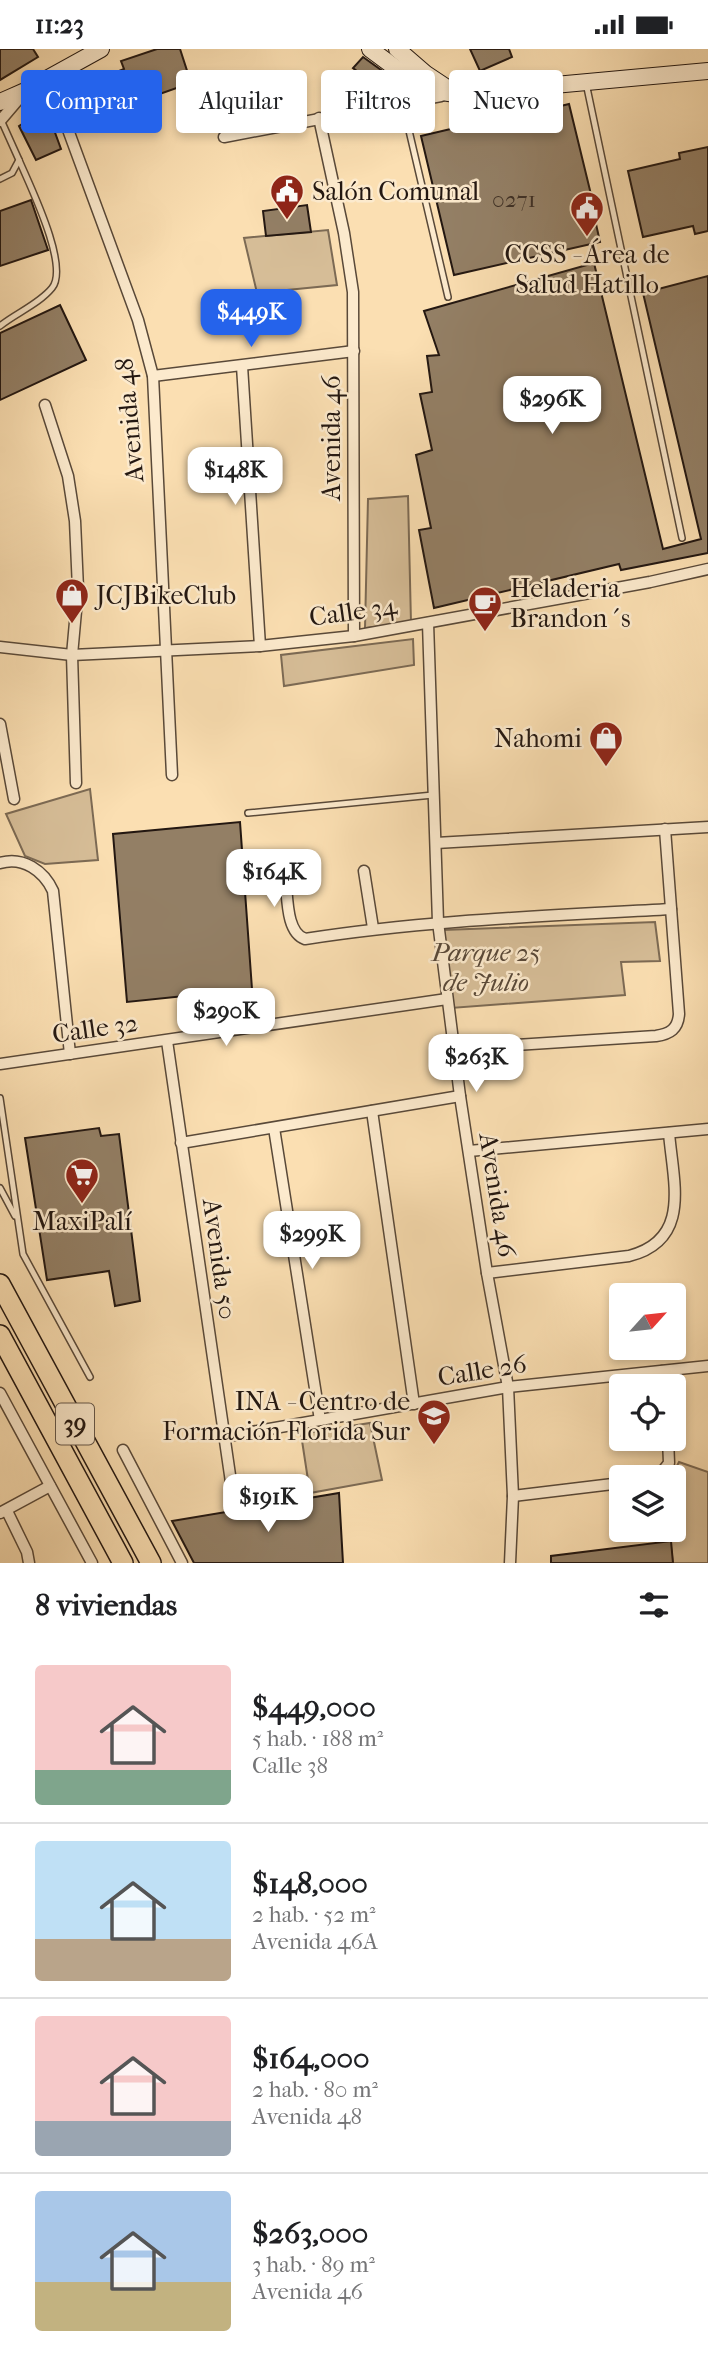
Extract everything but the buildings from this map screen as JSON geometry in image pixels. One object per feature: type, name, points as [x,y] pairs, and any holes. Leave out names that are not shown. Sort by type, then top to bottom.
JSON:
[{"type":"highway","name":"39","points":[[0,1284],[151,1563]]},
{"type":"highway","name":"39","points":[[0,1335],[123,1563]]},
{"type":"main road","points":[[370,49],[424,89],[449,93]]},
{"type":"main road","points":[[62,70],[92,51]]},
{"type":"main road","points":[[400,51],[449,90]]},
{"type":"main road","points":[[563,85],[708,71]]},
{"type":"main road","points":[[0,102],[21,93]]},
{"type":"street","points":[[0,121],[21,96]]},
{"type":"street","points":[[224,137],[321,117]]},
{"type":"street","name":"Avenida 46","points":[[318,118],[344,233],[353,292],[354,636]]},
{"type":"street","name":"Avenida 48","points":[[69,133],[134,309],[153,376],[172,775]]},
{"type":"street","points":[[153,376],[354,351]]},
{"type":"street","points":[[242,366],[260,646]]},
{"type":"street","points":[[45,405],[68,476],[75,521],[78,589],[72,655],[76,783]]},
{"type":"street","name":"Calle 34","points":[[0,647],[72,655],[260,646],[354,636],[708,569]]},
{"type":"street","name":"Avenida 46","points":[[428,623],[438,922],[460,1096],[487,1273],[508,1387],[513,1496],[510,1563]]},
{"type":"street","points":[[0,724],[14,799]]},
{"type":"street","points":[[436,843],[708,827]]},
{"type":"street","points":[[454,1049],[656,1036],[674,1029],[680,1014],[665,829]]},
{"type":"street","points":[[0,863],[16,862],[36,869],[50,884],[56,905],[70,1054]]},
{"type":"street","points":[[364,871],[373,928]]},
{"type":"street","points":[[285,876],[295,933],[305,939],[373,928],[438,922],[671,909]]},
{"type":"street","name":"Calle 32","points":[[0,1065],[447,999]]},
{"type":"street","name":"Avenida 50","points":[[167,1041],[231,1482]]},
{"type":"street","points":[[181,1143],[460,1096]]},
{"type":"street","points":[[372,1111],[414,1403]]},
{"type":"street","points":[[274,1128],[320,1420]]},
{"type":"street","points":[[469,1151],[708,1129]]},
{"type":"street","points":[[487,1273],[629,1256],[642,1253],[658,1242],[670,1228],[675,1210],[669,1133]]},
{"type":"street","name":"Calle 26","points":[[223,1437],[508,1387],[708,1366]]},
{"type":"street","points":[[0,1393],[92,1563]]},
{"type":"street","points":[[122,1450],[182,1563]]},
{"type":"street","points":[[513,1496],[609,1484]]},
{"type":"street","points":[[29,1563],[27,1552],[3,1512],[50,1486]]},
{"type":"lane","points":[[586,83],[682,538]]},
{"type":"lane","points":[[0,121],[19,160],[53,248],[58,278],[43,296],[0,326]]},
{"type":"lane","points":[[410,133],[448,297]]},
{"type":"lane","points":[[0,179],[12,173],[19,160]]},
{"type":"lane","points":[[248,813],[435,795]]},
{"type":"lane","points":[[0,1098],[23,1254],[90,1377]]},
{"type":"lane","points":[[0,1188],[18,1221]]},
{"type":"green space","points":[[328,230],[337,285],[257,293],[244,238]]},
{"type":"green space","points":[[408,496],[411,623],[365,628],[368,499]]},
{"type":"green space","points":[[413,639],[414,665],[284,686],[281,655]]},
{"type":"green space","points":[[90,789],[98,860],[45,864],[25,856],[6,814]]},
{"type":"green space","name":"Parque 25 de Julio","points":[[655,922],[660,961],[621,962],[625,995],[451,1008],[443,930]]},
{"type":"green space","points":[[370,1423],[382,1480],[310,1493],[301,1434]]},
{"type":"green space","points":[[679,1462],[708,1472],[708,1563],[673,1563],[670,1542],[686,1542],[686,1465],[677,1465]]},
{"type":"place","name":"Salón Comunal","points":[[287,221]]},
{"type":"place","name":"CCSS - Área de Salud Hatillo","points":[[587,238]]},
{"type":"place","name":"JCJBikeClub","points":[[72,625]]},
{"type":"place","name":"Heladeria Brandon´s","points":[[485,633]]},
{"type":"place","name":"Nahomi","points":[[606,768]]},
{"type":"place","name":"MaxiPalí","points":[[82,1205]]},
{"type":"place","name":"INA - Centro de Formación Florida Sur","points":[[434,1446]]}]
